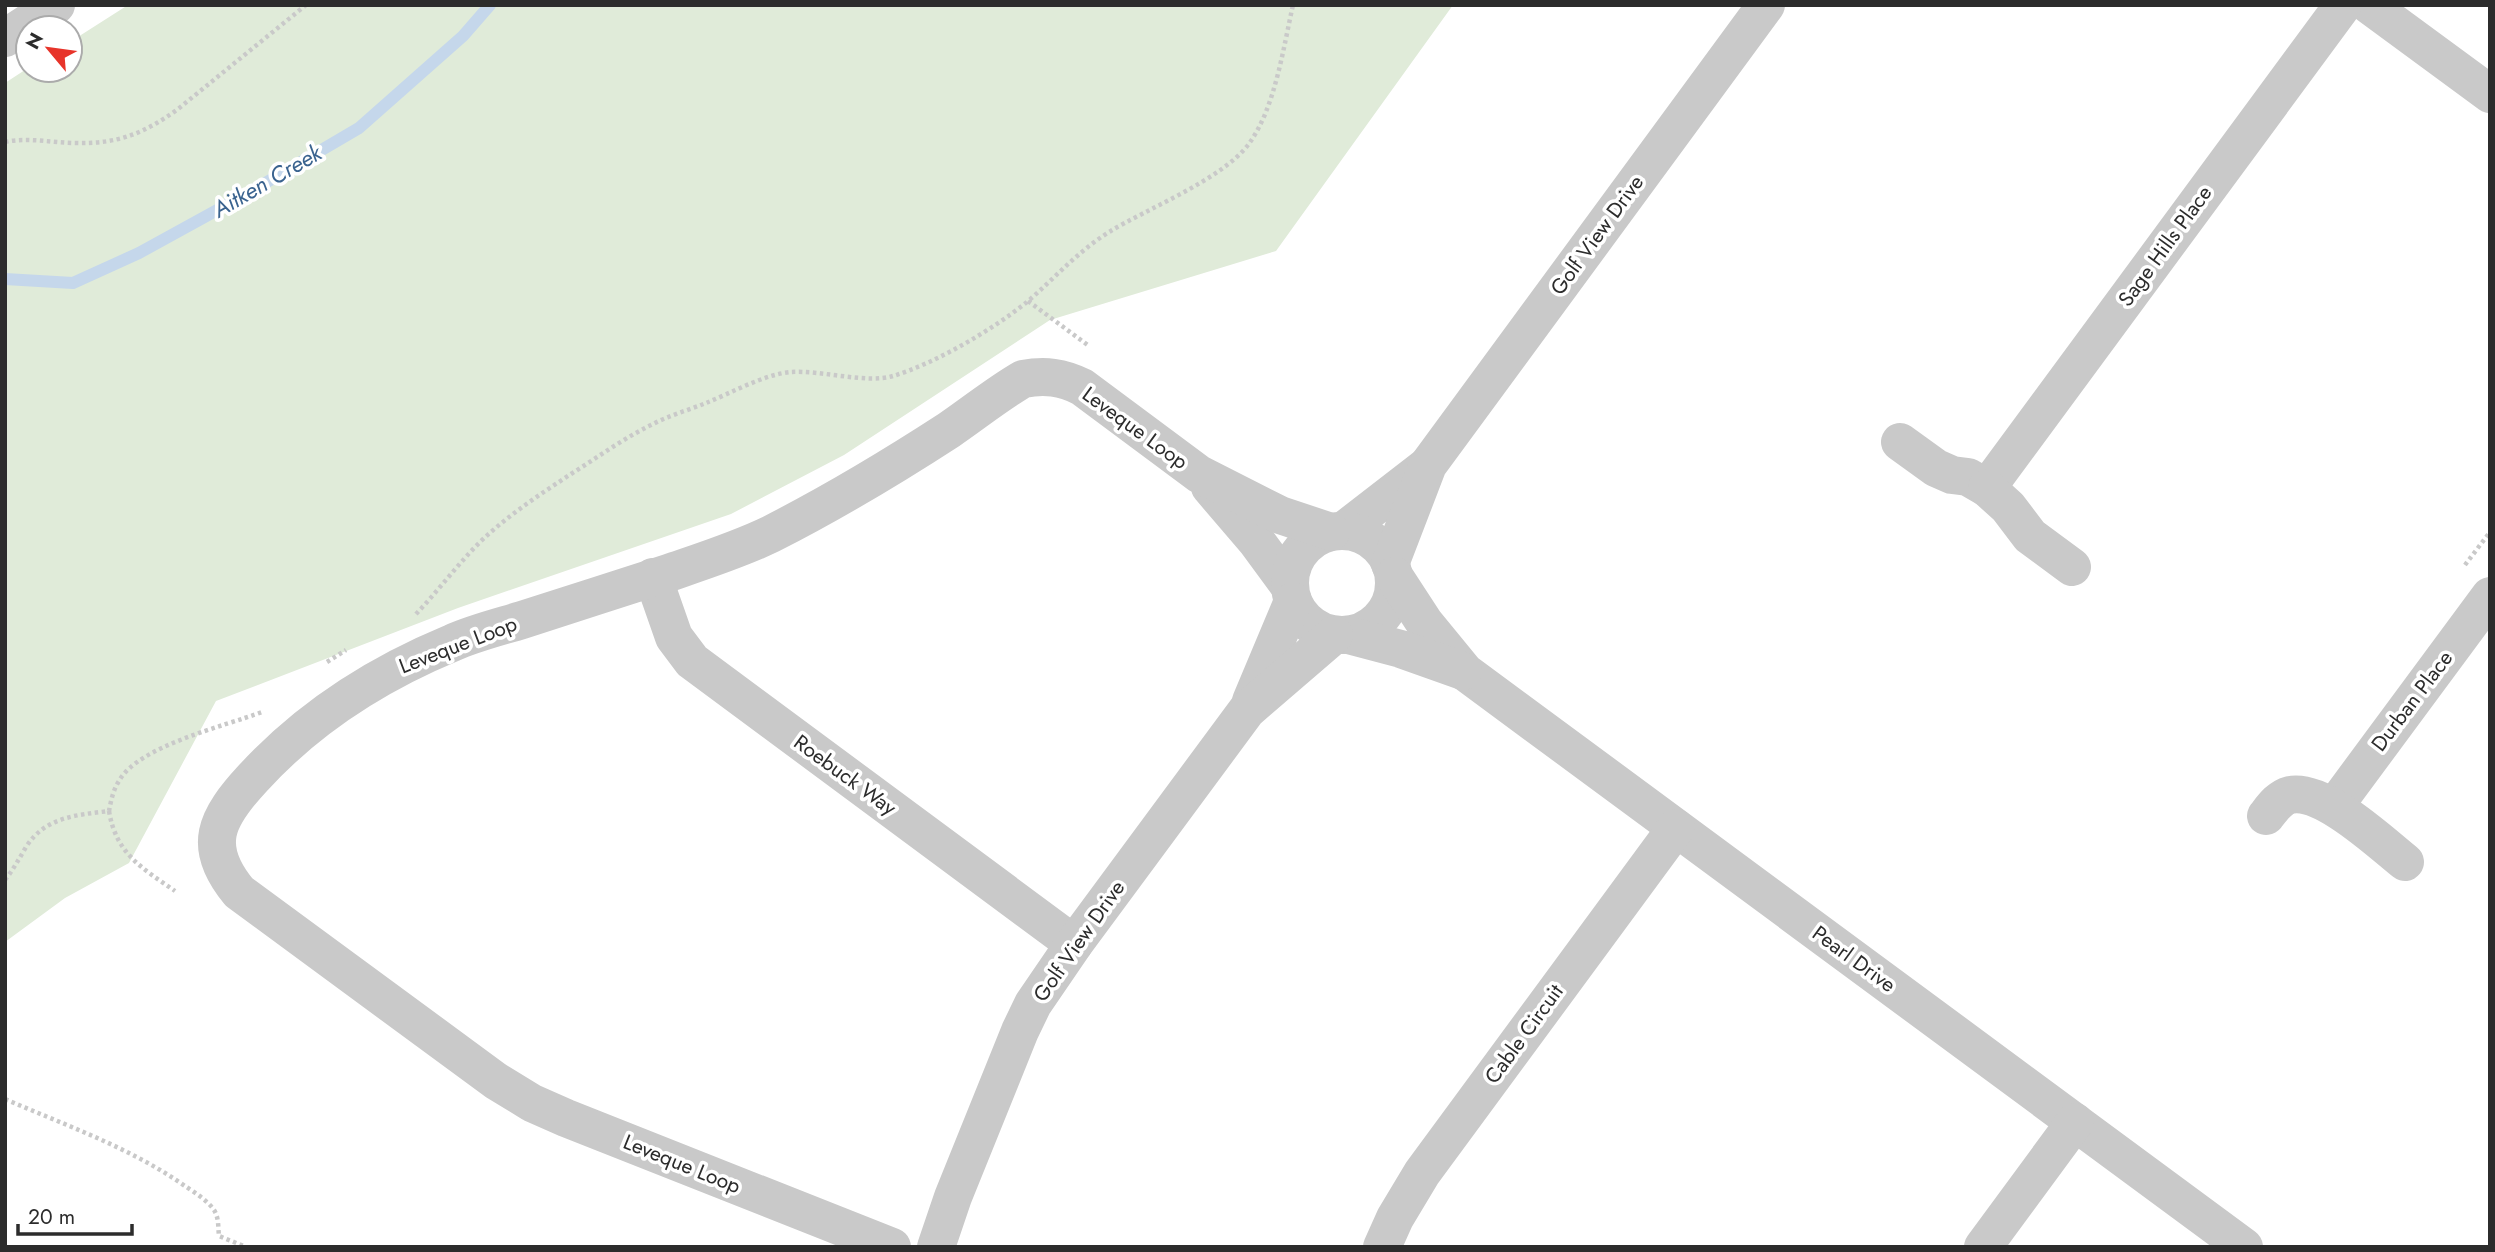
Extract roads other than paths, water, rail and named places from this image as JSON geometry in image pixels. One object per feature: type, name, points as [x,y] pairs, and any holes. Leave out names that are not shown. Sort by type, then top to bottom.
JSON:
[{"type":"street","points":[[5,38],[56,5]]},
{"type":"street","name":"Golf View Drive","points":[[1337,532],[1428,465],[1766,5]]},
{"type":"street","name":"Sage Hills Place","points":[[1987,488],[2343,5]]},
{"type":"street","points":[[2369,5],[2490,94]]},
{"type":"street","name":"Leveque Loop","points":[[892,1247],[533,1103],[496,1082],[239,892],[219,863],[216,844],[218,830],[235,798],[266,763],[331,707],[409,662],[454,641],[736,549],[811,512],[888,468],[1023,379],[1055,377],[1082,387],[1199,474],[1280,515],[1337,532]]},
{"type":"street","points":[[1900,442],[1936,468],[1968,477],[1987,488],[2008,507],[2018,524],[2030,536],[2072,567]]},
{"type":"street","name":"Golf View Drive","points":[[1392,570],[1428,465]]},
{"type":"street","name":"Leveque Loop","points":[[1199,474],[1256,542],[1291,594]]},
{"type":"street","points":[[1337,532],[1355,533],[1377,544],[1392,570],[1390,603],[1383,615],[1362,632],[1341,635],[1321,631],[1309,624],[1291,594],[1290,575],[1300,552],[1319,536],[1337,532]]},
{"type":"street","name":"Pearl Drive","points":[[1392,570],[1424,622],[1465,672],[2244,1247]]},
{"type":"street","name":"Roebuck Way","points":[[653,577],[674,637],[692,661],[1074,944]]},
{"type":"street","name":"Golf View Drive","points":[[1247,710],[1291,594]]},
{"type":"street","name":"Durban Place","points":[[2334,807],[2490,596]]},
{"type":"street","name":"Golf View Drive","points":[[936,1247],[953,1197],[1020,1031],[1034,1004],[1074,944],[1247,710],[1341,635]]},
{"type":"street","name":"Pearl Drive","points":[[1341,635],[1401,649],[1465,672]]},
{"type":"street","points":[[2266,816],[2276,803],[2293,794],[2311,796],[2334,807],[2405,862]]},
{"type":"street","name":"Cable Circuit","points":[[1382,1247],[1395,1218],[1422,1173],[1676,828]]},
{"type":"street","points":[[1983,1247],[2075,1122]]},
{"type":"street","name":"Golf View Drive","points":[[921,1247],[953,1197]]},
{"type":"waterway","name":"Aitken Creek","points":[[5,279],[73,283],[139,253],[250,192],[359,128],[463,36],[490,5]]}]
